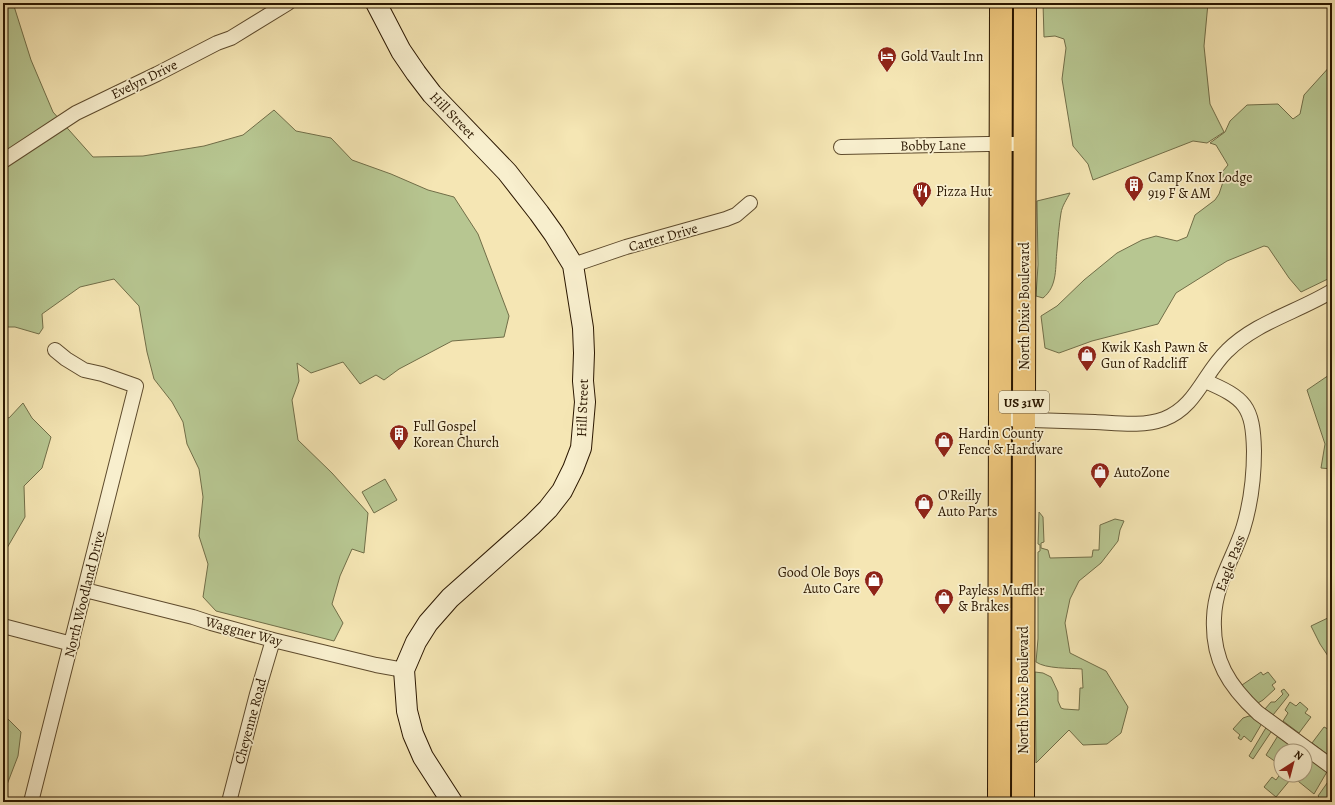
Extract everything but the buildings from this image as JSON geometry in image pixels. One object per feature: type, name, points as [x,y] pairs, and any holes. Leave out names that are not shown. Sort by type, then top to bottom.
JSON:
[{"type":"highway","name":"North Dixie Boulevard","points":[[999,802],[1001,3]]},
{"type":"highway","name":"North Dixie Boulevard","points":[[1023,802],[1025,3]]},
{"type":"street","name":"Evelyn Drive","points":[[3,161],[76,113],[217,43],[231,38],[288,3]]},
{"type":"street","name":"Hill Street","points":[[376,3],[401,51],[432,94],[507,172],[540,213],[573,265],[583,328],[583,381],[585,402],[581,448],[562,491],[548,509],[532,525],[450,598],[428,623],[416,642],[404,670],[407,711],[413,734],[423,757],[452,802]]},
{"type":"street","name":"Bobby Lane","points":[[841,147],[1024,144]]},
{"type":"street","name":"Carter Drive","points":[[573,265],[626,247],[726,219],[736,215],[750,204]]},
{"type":"street","points":[[1000,419],[1140,424],[1164,419],[1175,414],[1194,397],[1226,351],[1242,338],[1270,322],[1332,291]]},
{"type":"street","name":"North Woodland Drive","points":[[31,802],[136,386],[102,374],[84,370],[55,350]]},
{"type":"street","name":"Eagle Pass","points":[[1205,381],[1227,390],[1242,402],[1248,411],[1254,434],[1254,472],[1250,501],[1234,553],[1217,591],[1215,604],[1214,631],[1220,658],[1231,683],[1250,706],[1332,767]]},
{"type":"street","name":"Waggner Way","points":[[85,590],[193,617],[273,640],[376,665],[404,670]]},
{"type":"street","points":[[3,626],[72,644]]},
{"type":"street","name":"Cheyenne Road","points":[[229,802],[257,694],[273,640]]},
{"type":"green space","points":[[3,3],[13,3],[31,60],[53,112],[93,157],[143,156],[204,146],[243,135],[274,110],[296,131],[331,138],[352,160],[391,174],[428,190],[454,197],[478,234],[509,316],[504,337],[452,341],[399,369],[384,380],[376,375],[360,384],[343,362],[311,373],[297,363],[299,381],[292,400],[298,440],[332,473],[368,513],[364,553],[352,549],[340,576],[332,604],[343,623],[334,641],[216,611],[203,597],[208,564],[199,536],[203,497],[199,469],[187,444],[183,422],[172,402],[154,379],[147,352],[139,306],[114,279],[80,287],[42,314],[43,328],[39,334],[15,327],[3,327]]},
{"type":"green space","points":[[1043,3],[1208,3],[1204,46],[1210,104],[1224,132],[1207,143],[1193,141],[1093,180],[1088,164],[1073,146],[1062,79],[1066,48],[1064,39],[1055,36],[1044,37]]},
{"type":"green space","points":[[1332,64],[1332,277],[1301,292],[1289,278],[1268,247],[1264,246],[1227,261],[1176,293],[1158,324],[1092,341],[1059,353],[1045,348],[1041,316],[1057,306],[1084,280],[1117,253],[1142,240],[1156,236],[1177,241],[1187,237],[1195,215],[1215,200],[1219,194],[1223,182],[1223,171],[1228,165],[1216,145],[1210,143],[1225,132],[1230,121],[1247,105],[1278,104],[1293,119],[1300,114],[1304,95]]},
{"type":"green space","points":[[1070,193],[1063,205],[1061,213],[1055,276],[1048,293],[1043,298],[1036,296],[1038,265],[1037,201]]},
{"type":"green space","points":[[1332,373],[1332,469],[1321,468],[1325,444],[1307,390]]},
{"type":"green space","points":[[23,403],[32,418],[51,437],[42,468],[24,486],[25,517],[7,548],[3,546],[3,416],[9,418]]},
{"type":"green space","points":[[385,479],[397,500],[374,513],[362,492]]},
{"type":"green space","points":[[1039,512],[1043,517],[1044,542],[1041,543],[1041,548],[1048,550],[1050,558],[1092,557],[1093,550],[1099,550],[1100,525],[1115,519],[1124,521],[1120,530],[1118,541],[1101,563],[1079,581],[1070,599],[1065,623],[1070,653],[1106,671],[1128,707],[1121,733],[1107,744],[1083,745],[1069,730],[1036,763],[1035,672],[1043,673],[1051,677],[1058,692],[1058,701],[1061,708],[1064,709],[1079,710],[1080,688],[1083,688],[1082,669],[1052,667],[1036,662],[1038,639],[1038,552],[1040,551],[1040,545],[1038,544]]},
{"type":"green space","points":[[1332,616],[1332,662],[1320,644],[1311,626]]},
{"type":"green space","points":[[1261,672],[1263,675],[1268,672],[1276,682],[1272,685],[1275,689],[1258,703],[1242,685]]},
{"type":"green space","points":[[1284,689],[1289,695],[1273,715],[1265,709],[1271,702],[1275,702],[1283,694],[1281,691]]},
{"type":"green space","points":[[1290,702],[1296,706],[1300,702],[1308,709],[1305,713],[1311,717],[1299,733],[1283,721],[1288,713],[1285,710]]},
{"type":"green space","points":[[3,714],[21,732],[18,756],[3,795]]},
{"type":"green space","points":[[1253,716],[1261,722],[1261,725],[1251,742],[1244,736],[1241,740],[1238,738],[1240,735],[1233,729],[1243,718]]},
{"type":"green space","points":[[1267,726],[1272,730],[1253,759],[1249,756]]},
{"type":"green space","points":[[1324,727],[1330,730],[1332,728],[1331,757],[1312,743]]},
{"type":"green space","points":[[1279,734],[1291,743],[1273,743]]},
{"type":"green space","points":[[1273,744],[1273,760],[1266,755]]},
{"type":"green space","points":[[1313,759],[1328,770],[1314,794],[1300,783],[1313,783]]},
{"type":"green space","points":[[1332,776],[1332,796],[1326,802],[1316,802],[1319,797],[1318,796]]},
{"type":"green space","points":[[1272,777],[1273,783],[1288,783],[1276,797],[1264,787]]},
{"type":"place","name":"Gold Vault Inn","points":[[887,73]]},
{"type":"place","name":"Camp Knox Lodge 919 F & AM","points":[[1134,202]]},
{"type":"place","name":"Pizza Hut","points":[[922,208]]},
{"type":"place","name":"Kwik Kash Pawn & Gun of Radcliff","points":[[1087,372]]},
{"type":"place","name":"Full Gospel Korean Church","points":[[399,451]]},
{"type":"place","name":"Hardin County Fence & Hardware","points":[[944,458]]},
{"type":"place","name":"AutoZone","points":[[1100,489]]},
{"type":"place","name":"O'Reilly Auto Parts","points":[[924,520]]},
{"type":"place","name":"Good Ole Boys Auto Care","points":[[874,597]]},
{"type":"place","name":"Payless Muffler & Brakes","points":[[944,615]]}]
